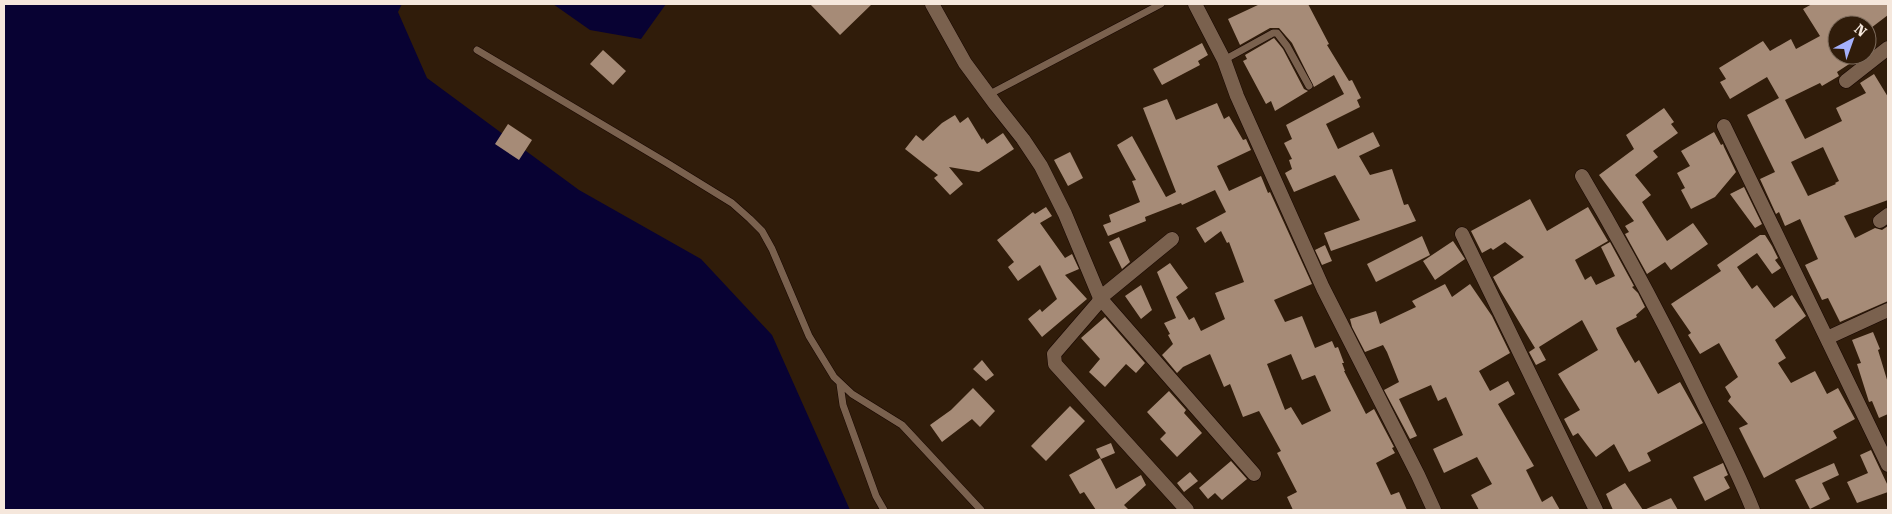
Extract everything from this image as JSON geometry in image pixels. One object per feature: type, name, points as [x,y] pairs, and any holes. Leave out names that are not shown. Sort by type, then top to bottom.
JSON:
[{"type":"street","points":[[932,4],[965,63],[1023,139],[1041,166],[1100,298],[1254,474]]},
{"type":"street","points":[[1195,4],[1224,60],[1237,96],[1323,288],[1434,510]]},
{"type":"street","points":[[1846,81],[1888,48]]},
{"type":"street","points":[[1724,126],[1888,465]]},
{"type":"street","points":[[1582,176],[1627,252],[1670,334],[1741,481],[1753,510]]},
{"type":"street","points":[[1462,234],[1596,510]]},
{"type":"street","points":[[1172,238],[1100,298],[1098,303],[1057,349],[1053,358],[1056,364],[1187,510]]},
{"type":"street","points":[[1827,338],[1888,310]]},
{"type":"lane","points":[[988,95],[1161,4]]},
{"type":"lane","points":[[1224,60],[1273,33],[1277,33],[1287,46],[1309,86]]},
{"type":"lane","points":[[477,50],[732,203],[750,219],[762,231],[772,249],[809,336],[826,366],[840,384],[852,394],[902,426],[981,510]]},
{"type":"lane","points":[[840,384],[843,404],[876,496],[884,510]]},
{"type":"shaded area","points":[[4,4],[402,4],[398,12],[427,78],[579,190],[701,259],[772,335],[850,510],[4,510]]},
{"type":"shaded area","points":[[553,4],[666,4],[641,39],[590,30]]},
{"type":"building","points":[[810,4],[872,4],[840,35]]},
{"type":"building","points":[[1260,4],[1308,4],[1329,44],[1327,45],[1349,81],[1352,80],[1361,98],[1357,100],[1360,107],[1326,124],[1338,149],[1373,132],[1380,146],[1359,156],[1370,175],[1392,169],[1404,205],[1408,204],[1416,221],[1331,251],[1324,233],[1360,220],[1335,175],[1294,192],[1285,173],[1292,169],[1289,160],[1292,159],[1284,143],[1292,139],[1286,125],[1344,94],[1334,75],[1314,87],[1292,43],[1279,28],[1270,28],[1240,45],[1228,19]]},
{"type":"building","points":[[1812,4],[1888,4],[1888,15],[1877,23],[1877,15],[1827,15],[1827,65],[1848,65],[1837,72],[1839,76],[1822,86],[1820,83],[1785,100],[1805,139],[1842,121],[1836,108],[1866,93],[1860,83],[1874,74],[1888,97],[1888,200],[1844,216],[1855,238],[1875,228],[1882,230],[1888,226],[1888,301],[1840,322],[1828,298],[1822,300],[1805,265],[1818,259],[1800,219],[1785,226],[1779,212],[1776,214],[1760,179],[1775,172],[1747,115],[1779,98],[1767,77],[1730,99],[1720,82],[1726,79],[1719,68],[1763,41],[1770,51],[1791,39],[1796,49],[1820,36],[1803,9]],"holes":[[[1823,147],[1839,181],[1808,196],[1791,162]]]},
{"type":"building","points":[[1274,38],[1283,49],[1304,89],[1308,91],[1275,111],[1271,101],[1266,104],[1243,61],[1247,59],[1245,55]]},
{"type":"building","points":[[1202,43],[1208,55],[1198,61],[1200,65],[1162,85],[1153,69]]},
{"type":"building","points":[[603,50],[626,71],[613,85],[590,64]]},
{"type":"building","points":[[1167,99],[1176,120],[1217,103],[1224,119],[1229,116],[1243,140],[1246,139],[1251,150],[1217,166],[1229,191],[1261,176],[1312,284],[1274,300],[1285,322],[1302,316],[1315,348],[1332,341],[1335,348],[1338,347],[1344,363],[1342,363],[1344,371],[1366,414],[1374,409],[1394,447],[1392,448],[1395,453],[1376,463],[1391,495],[1399,492],[1407,510],[1293,510],[1287,497],[1297,492],[1277,453],[1281,451],[1259,411],[1243,417],[1230,384],[1224,387],[1210,354],[1183,367],[1177,373],[1162,355],[1173,344],[1164,323],[1176,318],[1157,272],[1170,263],[1188,288],[1176,297],[1189,320],[1194,317],[1201,331],[1225,319],[1215,293],[1244,282],[1229,242],[1227,243],[1221,231],[1205,243],[1196,228],[1226,212],[1215,190],[1182,205],[1181,203],[1145,217],[1146,221],[1108,236],[1103,225],[1111,222],[1109,215],[1140,202],[1132,181],[1136,180],[1117,145],[1132,136],[1166,197],[1176,192],[1143,108]],"holes":[[[1291,354],[1302,380],[1315,375],[1331,411],[1302,425],[1291,407],[1285,410],[1267,364]]]},
{"type":"building","points":[[1664,108],[1674,122],[1671,124],[1678,133],[1653,151],[1658,157],[1635,175],[1651,195],[1642,202],[1667,241],[1693,223],[1708,244],[1671,270],[1665,262],[1647,274],[1625,234],[1629,232],[1625,226],[1634,221],[1599,175],[1634,149],[1626,135]]},
{"type":"building","points":[[955,115],[960,123],[968,117],[982,140],[983,138],[987,144],[1003,133],[1014,149],[979,172],[949,167],[963,184],[950,195],[934,178],[938,175],[905,149],[916,135],[923,141],[942,123]]},
{"type":"building","points":[[508,124],[532,140],[519,160],[495,144]]},
{"type":"building","points":[[1714,132],[1721,145],[1723,144],[1736,172],[1715,197],[1691,209],[1681,190],[1685,188],[1677,173],[1690,166],[1681,151]]},
{"type":"building","points":[[1070,152],[1083,178],[1068,186],[1054,160]]},
{"type":"building","points":[[1744,187],[1762,224],[1755,228],[1730,194]]},
{"type":"building","points":[[1530,199],[1547,231],[1588,207],[1608,241],[1575,260],[1585,280],[1591,276],[1596,285],[1615,276],[1601,247],[1610,242],[1634,286],[1632,287],[1638,293],[1645,307],[1636,315],[1637,317],[1616,328],[1618,333],[1635,363],[1639,360],[1658,394],[1680,382],[1703,423],[1647,453],[1651,461],[1629,472],[1614,444],[1596,457],[1578,433],[1573,436],[1564,419],[1580,410],[1558,374],[1598,350],[1582,320],[1539,347],[1546,360],[1536,365],[1529,352],[1535,348],[1493,277],[1524,257],[1505,242],[1493,250],[1491,248],[1482,253],[1471,231]]},
{"type":"building","points":[[1046,207],[1052,216],[1040,223],[1065,258],[1072,254],[1079,269],[1065,275],[1087,299],[1042,337],[1028,319],[1040,309],[1042,312],[1057,299],[1040,265],[1018,281],[1008,267],[1014,262],[997,240],[1033,212],[1035,214]]},
{"type":"building","points":[[1760,235],[1765,235],[1772,246],[1778,258],[1775,260],[1781,268],[1772,274],[1757,253],[1737,267],[1752,289],[1757,285],[1774,308],[1792,295],[1806,316],[1775,340],[1786,358],[1778,363],[1791,383],[1815,371],[1827,394],[1838,388],[1855,419],[1833,431],[1837,438],[1764,478],[1739,428],[1748,424],[1728,401],[1731,397],[1725,387],[1738,377],[1719,343],[1700,354],[1688,335],[1691,333],[1671,304],[1721,271],[1717,265]]},
{"type":"building","points":[[1422,236],[1430,255],[1376,282],[1367,264]]},
{"type":"building","points":[[1119,237],[1130,262],[1122,269],[1109,242]]},
{"type":"building","points":[[1453,241],[1465,259],[1435,280],[1423,261]]},
{"type":"building","points":[[1325,245],[1332,261],[1322,265],[1315,250]]},
{"type":"building","points":[[1445,284],[1452,297],[1470,284],[1492,316],[1510,353],[1479,371],[1490,391],[1508,381],[1515,394],[1498,404],[1534,466],[1526,470],[1542,502],[1552,496],[1560,510],[1479,510],[1471,495],[1492,484],[1477,457],[1444,473],[1433,449],[1463,435],[1446,397],[1438,401],[1431,385],[1399,399],[1417,436],[1410,439],[1384,390],[1399,382],[1387,352],[1383,345],[1365,352],[1352,327],[1350,319],[1376,311],[1380,324],[1416,307],[1412,301]]},
{"type":"building","points":[[1141,285],[1152,310],[1141,319],[1125,296]]},
{"type":"building","points":[[1105,317],[1145,363],[1136,373],[1126,364],[1105,387],[1089,372],[1100,359],[1081,338]]},
{"type":"building","points":[[1873,332],[1880,349],[1878,350],[1888,383],[1888,414],[1879,418],[1872,401],[1869,402],[1857,364],[1861,363],[1852,340]]},
{"type":"building","points":[[982,360],[994,375],[986,381],[973,369]]},
{"type":"building","points":[[973,388],[995,411],[980,427],[972,419],[942,442],[930,425],[951,410]]},
{"type":"building","points":[[1169,391],[1186,410],[1184,413],[1202,433],[1177,457],[1160,439],[1166,433],[1147,412]]},
{"type":"building","points":[[1070,406],[1085,421],[1046,461],[1031,446]]},
{"type":"building","points":[[1111,443],[1115,453],[1101,459],[1096,449]]},
{"type":"building","points":[[1871,450],[1888,486],[1888,492],[1857,503],[1847,482],[1868,473],[1860,455]]},
{"type":"building","points":[[1100,458],[1116,489],[1141,475],[1146,485],[1124,505],[1129,510],[1096,510],[1084,492],[1080,494],[1069,475]]},
{"type":"building","points":[[1231,461],[1247,479],[1222,500],[1215,493],[1208,499],[1199,488]]},
{"type":"building","points":[[1723,463],[1728,475],[1724,477],[1730,488],[1705,501],[1693,477]]},
{"type":"building","points":[[1834,463],[1839,475],[1822,483],[1830,499],[1810,509],[1795,480]]},
{"type":"building","points":[[1190,472],[1198,481],[1184,492],[1177,483]]},
{"type":"building","points":[[1625,483],[1643,510],[1613,510],[1606,494]]},
{"type":"building","points":[[1671,498],[1678,510],[1644,510]]}]
